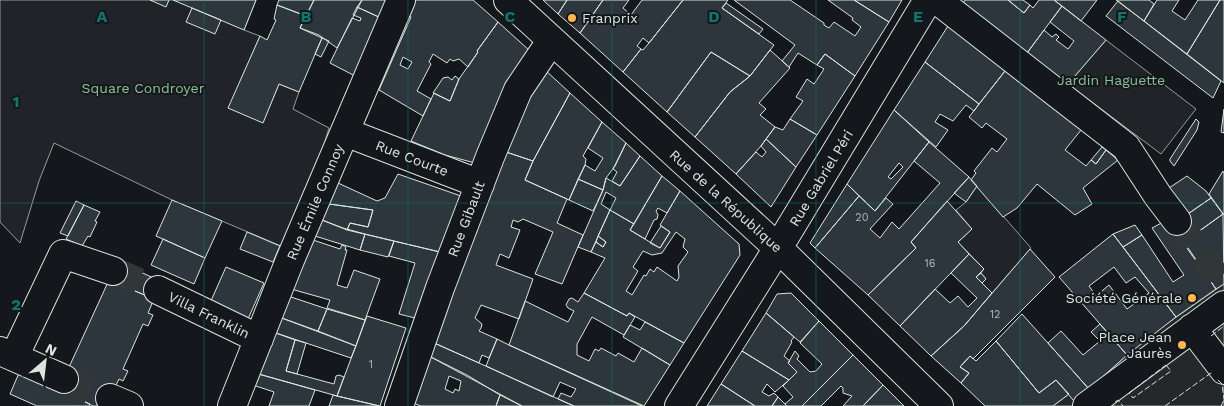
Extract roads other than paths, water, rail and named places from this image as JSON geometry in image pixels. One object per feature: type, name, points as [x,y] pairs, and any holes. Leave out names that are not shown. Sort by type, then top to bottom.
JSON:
[{"type":"street","name":"Rue Émile Connoy","points":[[232,406],[290,260],[401,0]]},
{"type":"street","name":"Rue de la République","points":[[508,0],[778,248],[939,406]]},
{"type":"street","name":"Rue Gabriel Péri","points":[[679,406],[778,248],[928,0]]},
{"type":"street","points":[[937,0],[1126,147],[1177,221]]},
{"type":"street","name":"Rue Gibault","points":[[399,406],[440,288],[518,90],[551,41]]},
{"type":"street","name":"Rue Courte","points":[[345,132],[480,184]]},
{"type":"street","points":[[64,379],[4,354],[63,254],[113,270]]},
{"type":"street","name":"Villa Franklin","points":[[158,290],[259,339]]},
{"type":"street","points":[[1086,406],[1224,305]]},
{"type":"street","points":[[1192,328],[1224,370]]},
{"type":"tunnel","points":[[1177,221],[1224,288]]},
{"type":"tunnel","points":[[113,271],[158,290]]},
{"type":"tunnel","points":[[64,379],[110,398]]},
{"type":"place","name":"Franprix","points":[[572,18]]},
{"type":"place","name":"Société Générale","points":[[1192,298]]},
{"type":"place","name":"Place Jean Jaurès","points":[[1182,345]]},
{"type":"park label","name":"Jardin Haguette","points":[[1111,80]]},
{"type":"park label","name":"Square Condroyer","points":[[143,88]]}]
